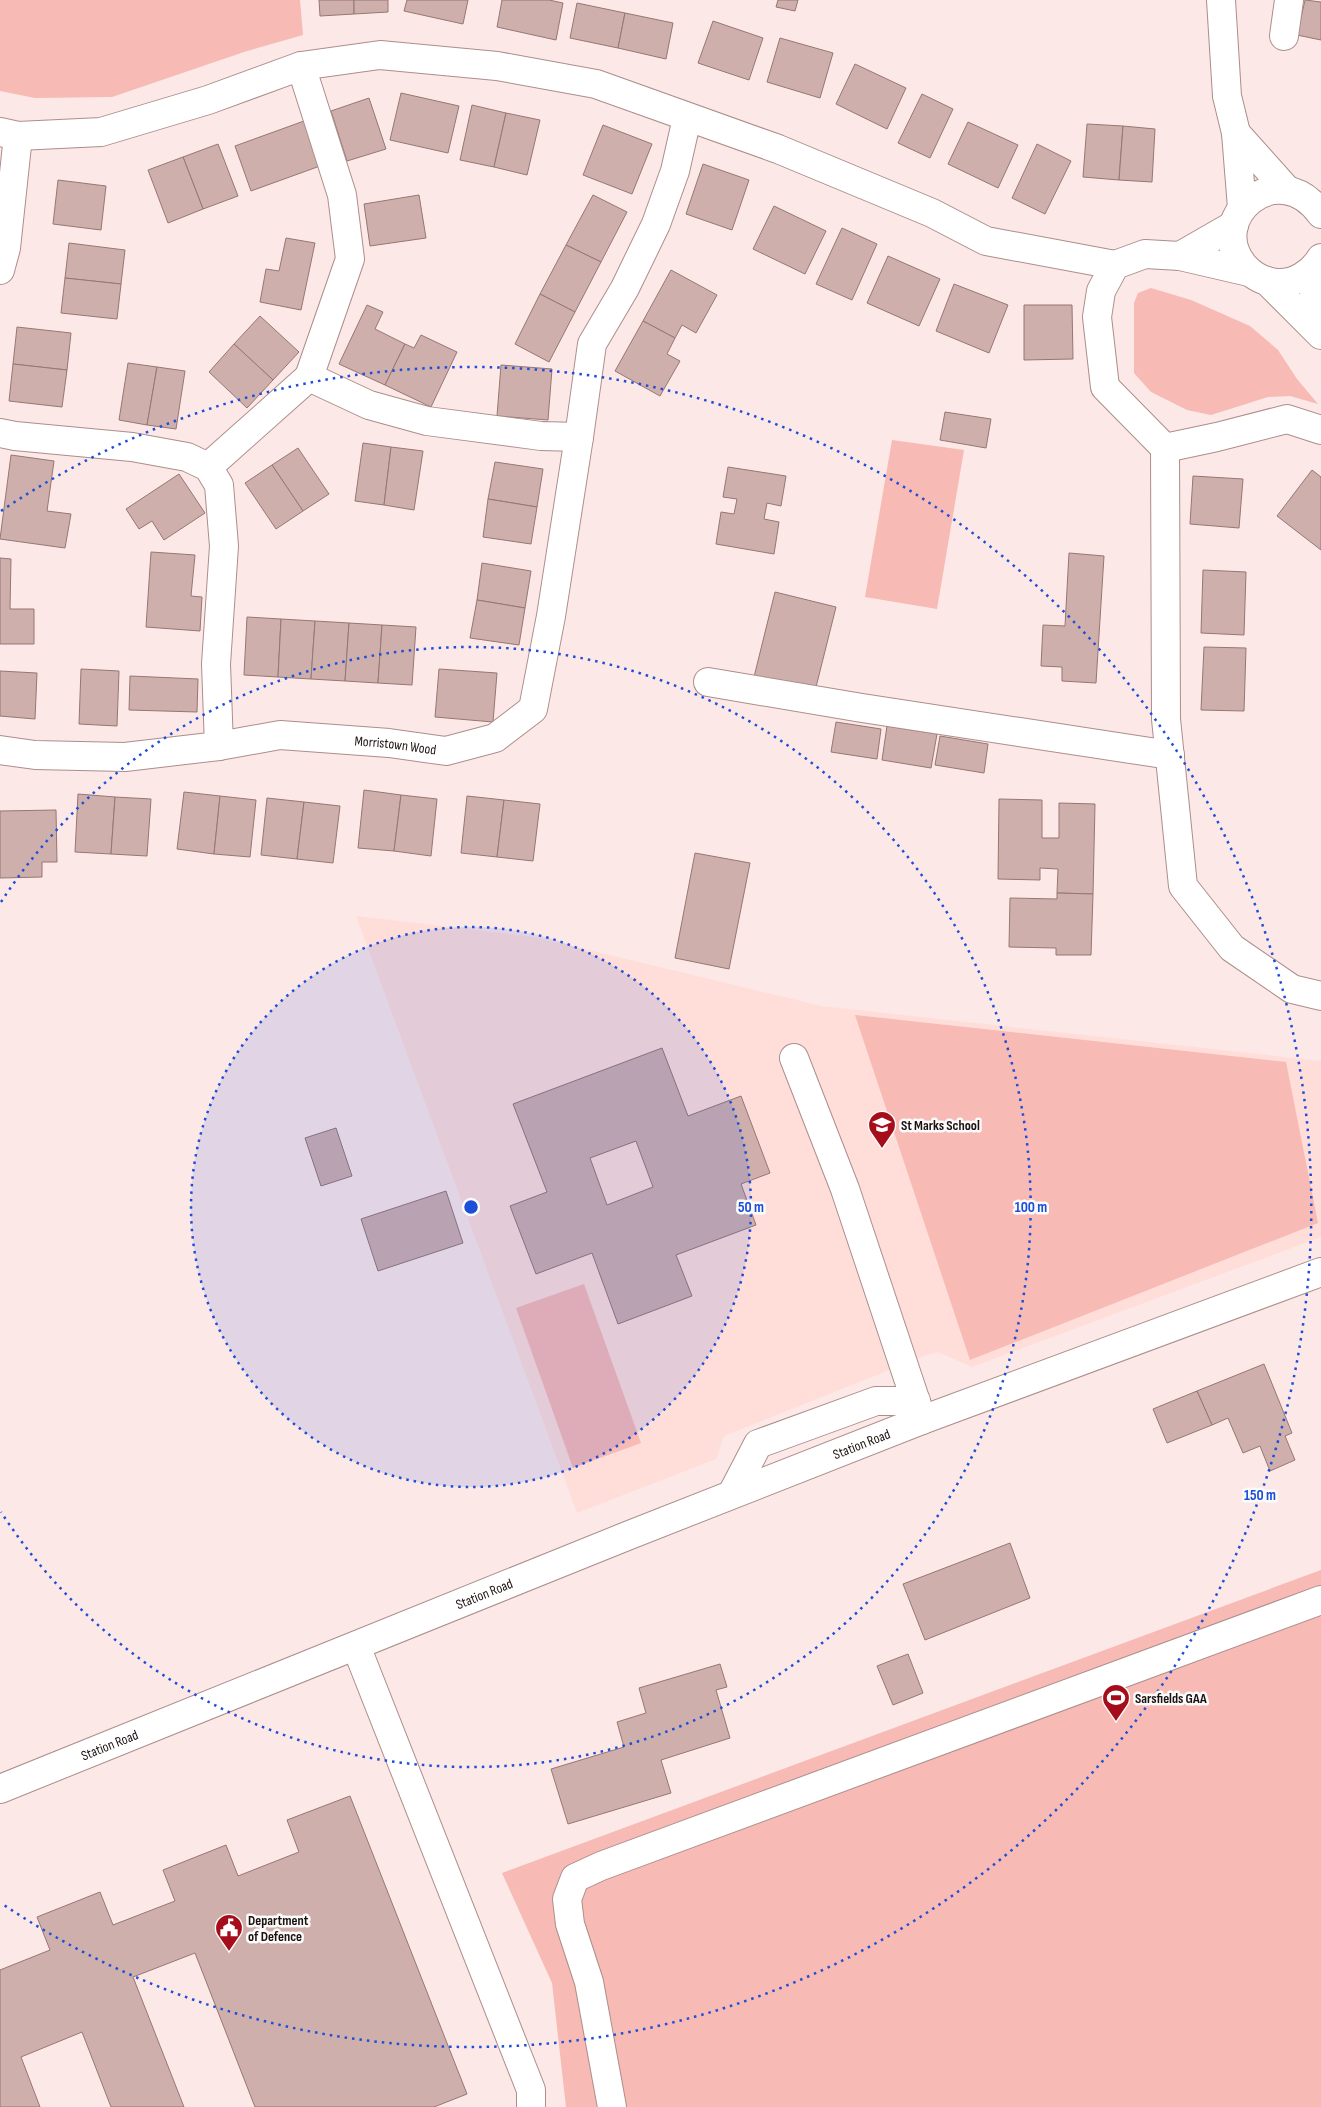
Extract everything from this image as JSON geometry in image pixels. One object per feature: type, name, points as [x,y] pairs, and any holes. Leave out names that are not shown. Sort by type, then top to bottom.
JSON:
[{"type":"street","points":[[1221,0],[1226,96],[1236,133],[1238,216],[1233,238],[1235,250],[1240,262],[1258,276],[1317,331]]},
{"type":"street","points":[[1284,36],[1289,0]]},
{"type":"street","points":[[0,270],[6,248],[9,134],[101,132],[208,100],[301,66],[380,55],[497,66],[596,84],[778,149],[932,213],[986,241],[1115,265],[1145,254],[1180,256],[1279,283],[1305,276],[1318,262]]},
{"type":"street","points":[[208,467],[309,378],[350,258],[342,195],[301,66]]},
{"type":"street","name":"Morristown Wood","points":[[0,750],[34,756],[125,758],[219,746],[280,735],[389,743],[446,751],[496,738],[533,709],[551,616],[592,344],[625,288],[656,224],[675,171],[687,118]]},
{"type":"street","points":[[1236,133],[1287,190]]},
{"type":"street","points":[[1180,256],[1238,216],[1262,192],[1287,190],[1302,195],[1319,208]]},
{"type":"street","points":[[1317,331],[1318,262]]},
{"type":"street","points":[[1115,265],[1101,291],[1097,317],[1105,387],[1165,448],[1166,719],[1183,886],[1232,948],[1292,989],[1321,996]]},
{"type":"street","points":[[309,378],[369,405],[427,420],[541,436],[579,437]]},
{"type":"street","points":[[1165,448],[1287,419],[1321,430]]},
{"type":"street","points":[[0,433],[132,447],[187,458],[208,467],[219,485],[224,546],[216,664],[219,746]]},
{"type":"street","points":[[708,682],[1170,756]]},
{"type":"street","points":[[732,1494],[758,1444],[876,1402],[919,1410],[845,1189],[794,1058]]},
{"type":"street","name":"Station Road","points":[[0,1789],[732,1494],[919,1410],[971,1403],[1321,1272]]},
{"type":"street","points":[[612,2107],[589,1982],[570,1924],[567,1899],[575,1878],[610,1863],[1321,1600]]},
{"type":"street","points":[[356,1646],[531,2090],[531,2107]]},
{"type":"shaded area","points":[[0,0],[300,0],[303,35],[244,52],[112,97],[35,98],[0,91]]},
{"type":"shaded area","points":[[1151,288],[1191,300],[1250,326],[1278,350],[1297,379],[1318,404],[1290,396],[1268,397],[1211,415],[1187,410],[1151,392],[1134,373],[1134,303],[1138,293]]},
{"type":"shaded area","points":[[892,440],[964,450],[937,609],[865,597]]},
{"type":"shaded area","name":"St Marks School","points":[[356,916],[535,937],[821,1006],[1321,1061],[1321,1237],[972,1367],[938,1352],[927,1355],[724,1436],[716,1459],[577,1513]]},
{"type":"shaded area","points":[[855,1015],[1286,1062],[1318,1223],[970,1360]]},
{"type":"shaded area","points":[[584,1284],[641,1443],[573,1468],[516,1308]]},
{"type":"shaded area","name":"Sarsfields GAA","points":[[1321,1570],[1321,2107],[566,2107],[552,1983],[502,1873]]},
{"type":"building","points":[[319,0],[354,0],[354,14],[320,16]]},
{"type":"building","points":[[354,0],[388,0],[388,12],[354,14]]},
{"type":"building","points":[[407,0],[468,0],[463,24],[404,11]]},
{"type":"building","points":[[502,0],[549,0],[563,3],[556,40],[497,27]]},
{"type":"building","points":[[778,0],[798,0],[795,11],[776,7]]},
{"type":"building","points":[[1305,0],[1321,2],[1321,40],[1297,35]]},
{"type":"building","points":[[577,3],[625,13],[618,48],[570,38]]},
{"type":"building","points":[[625,13],[673,23],[666,59],[618,48]]},
{"type":"building","points":[[713,21],[763,38],[749,80],[698,63]]},
{"type":"building","points":[[780,38],[833,53],[820,98],[767,82]]},
{"type":"building","points":[[855,64],[906,88],[887,129],[836,104]]},
{"type":"building","points":[[401,93],[459,106],[448,153],[390,140]]},
{"type":"building","points":[[922,94],[953,109],[930,158],[898,143]]},
{"type":"building","points":[[369,98],[386,149],[347,161],[331,111]]},
{"type":"building","points":[[472,105],[506,113],[494,167],[460,160]]},
{"type":"building","points":[[506,113],[540,120],[527,175],[494,167]]},
{"type":"building","points":[[304,121],[320,166],[251,191],[235,146]]},
{"type":"building","points":[[968,122],[1018,145],[998,188],[948,164]]},
{"type":"building","points":[[1087,124],[1123,126],[1119,180],[1083,177]]},
{"type":"building","points":[[603,125],[652,144],[632,194],[583,175]]},
{"type":"building","points":[[1123,126],[1155,129],[1152,182],[1119,180]]},
{"type":"building","points":[[218,144],[238,196],[203,209],[183,157]]},
{"type":"building","points":[[1037,144],[1071,161],[1045,214],[1012,198]]},
{"type":"building","points":[[183,157],[203,209],[168,223],[148,170]]},
{"type":"building","points":[[703,164],[749,180],[732,230],[686,214]]},
{"type":"building","points":[[58,180],[106,186],[101,230],[53,224]]},
{"type":"building","points":[[419,195],[426,238],[370,246],[364,204]]},
{"type":"building","points":[[593,195],[627,212],[601,262],[566,245]]},
{"type":"building","points":[[774,206],[826,231],[805,274],[753,249]]},
{"type":"building","points":[[842,228],[877,244],[852,300],[816,284]]},
{"type":"building","points":[[286,238],[315,243],[301,310],[260,302],[266,269],[279,271]]},
{"type":"building","points":[[69,243],[125,250],[121,284],[65,278]]},
{"type":"building","points":[[566,245],[601,262],[575,312],[540,294]]},
{"type":"building","points":[[888,256],[940,279],[919,326],[867,303]]},
{"type":"building","points":[[671,270],[717,295],[696,333],[682,325],[675,338],[643,321]]},
{"type":"building","points":[[65,278],[121,284],[117,319],[61,313]]},
{"type":"building","points":[[954,284],[1008,305],[989,353],[936,331]]},
{"type":"building","points":[[540,294],[575,312],[549,362],[515,344]]},
{"type":"building","points":[[367,305],[383,312],[375,329],[405,344],[385,385],[339,364]]},
{"type":"building","points":[[1024,305],[1072,305],[1073,359],[1024,360]]},
{"type":"building","points":[[260,316],[299,352],[273,380],[234,344]]},
{"type":"building","points":[[643,321],[675,338],[667,354],[680,361],[660,396],[615,371]]},
{"type":"building","points":[[17,327],[71,333],[67,370],[13,364]]},
{"type":"building","points":[[421,335],[457,352],[431,407],[385,385],[405,344],[414,348]]},
{"type":"building","points":[[234,344],[273,380],[247,408],[209,372]]},
{"type":"building","points":[[128,363],[157,367],[147,425],[119,420]]},
{"type":"building","points":[[13,364],[67,370],[62,407],[9,401]]},
{"type":"building","points":[[501,365],[552,369],[548,420],[497,416]]},
{"type":"building","points":[[157,367],[185,371],[176,429],[147,425]]},
{"type":"building","points":[[945,412],[991,419],[986,448],[940,440]]},
{"type":"building","points":[[363,443],[391,447],[384,505],[355,501]]},
{"type":"building","points":[[391,447],[423,451],[414,510],[384,505]]},
{"type":"building","points":[[298,448],[329,494],[303,511],[272,465]]},
{"type":"building","points":[[11,455],[54,461],[47,511],[71,514],[65,548],[0,539]]},
{"type":"building","points":[[495,462],[543,469],[537,507],[488,499]]},
{"type":"building","points":[[272,465],[303,511],[276,529],[245,483]]},
{"type":"building","points":[[728,467],[786,476],[781,506],[767,503],[764,519],[779,522],[774,554],[716,544],[721,512],[734,514],[737,499],[723,497]]},
{"type":"building","points":[[1312,470],[1321,477],[1321,550],[1277,516]]},
{"type":"building","points":[[179,474],[205,513],[164,540],[152,521],[139,529],[126,509]]},
{"type":"building","points":[[1193,476],[1243,479],[1239,528],[1190,524]]},
{"type":"building","points":[[488,499],[537,507],[531,544],[483,537]]},
{"type":"building","points":[[151,552],[195,555],[191,596],[202,597],[200,631],[146,627]]},
{"type":"building","points":[[1069,553],[1104,556],[1096,683],[1062,681],[1062,667],[1041,666],[1043,625],[1065,626]]},
{"type":"building","points":[[0,558],[11,559],[10,609],[34,609],[34,644],[0,644]]},
{"type":"building","points":[[482,563],[531,571],[525,608],[477,600]]},
{"type":"building","points":[[1203,570],[1246,572],[1244,635],[1201,633]]},
{"type":"building","points":[[775,592],[836,607],[815,691],[754,677]]},
{"type":"building","points":[[477,600],[525,608],[519,645],[470,638]]},
{"type":"building","points":[[247,617],[281,619],[278,677],[244,675]]},
{"type":"building","points":[[281,619],[315,621],[311,679],[278,677]]},
{"type":"building","points":[[315,621],[349,623],[345,681],[311,679]]},
{"type":"building","points":[[349,623],[382,625],[378,683],[345,681]]},
{"type":"building","points":[[382,625],[416,627],[412,685],[378,683]]},
{"type":"building","points":[[1204,647],[1246,648],[1244,711],[1201,710]]},
{"type":"building","points":[[81,669],[119,671],[117,726],[79,724]]},
{"type":"building","points":[[439,669],[497,673],[493,722],[435,717]]},
{"type":"building","points":[[0,671],[37,673],[35,719],[0,716]]},
{"type":"building","points":[[130,676],[198,679],[197,712],[129,710]]},
{"type":"building","points":[[836,722],[881,729],[877,759],[831,752]]},
{"type":"building","points":[[887,726],[937,734],[931,768],[882,760]]},
{"type":"building","points":[[940,736],[988,744],[984,773],[935,765]]},
{"type":"building","points":[[364,790],[401,795],[394,851],[358,848]]},
{"type":"building","points":[[184,792],[220,796],[214,854],[177,849]]},
{"type":"building","points":[[78,794],[115,797],[111,854],[75,852]]},
{"type":"building","points":[[401,795],[437,799],[431,856],[394,851]]},
{"type":"building","points":[[220,796],[256,800],[250,857],[214,854]]},
{"type":"building","points":[[467,796],[504,800],[497,857],[461,853]]},
{"type":"building","points":[[115,797],[151,799],[147,856],[111,854]]},
{"type":"building","points":[[267,798],[304,802],[297,859],[261,855]]},
{"type":"building","points":[[999,799],[1042,800],[1042,838],[1059,838],[1059,803],[1095,804],[1093,894],[1057,893],[1058,869],[1040,868],[1040,880],[998,879]]},
{"type":"building","points":[[504,800],[540,804],[533,861],[497,857]]},
{"type":"building","points":[[304,802],[340,806],[333,863],[297,859]]},
{"type":"building","points":[[56,810],[57,862],[42,862],[42,877],[0,878],[0,811]]},
{"type":"building","points":[[695,853],[750,863],[729,969],[675,958]]},
{"type":"building","points":[[1057,893],[1093,894],[1091,955],[1056,955],[1056,948],[1009,947],[1010,898],[1057,899]]},
{"type":"building","points":[[662,1048],[688,1116],[741,1096],[770,1173],[741,1184],[756,1225],[676,1255],[692,1296],[618,1324],[592,1253],[536,1274],[510,1206],[547,1192],[513,1104]],"holes":[[[636,1141],[653,1187],[607,1205],[590,1158]]]},
{"type":"building","points":[[336,1128],[352,1176],[321,1186],[305,1138]]},
{"type":"building","points":[[446,1191],[463,1243],[378,1271],[361,1219]]},
{"type":"building","points":[[1264,1364],[1292,1433],[1285,1436],[1295,1460],[1270,1471],[1260,1446],[1243,1453],[1228,1418],[1212,1425],[1197,1391]]},
{"type":"building","points":[[1197,1391],[1212,1425],[1167,1443],[1153,1409]]},
{"type":"building","points":[[1010,1543],[1030,1598],[925,1640],[903,1584]]},
{"type":"building","points":[[908,1654],[923,1693],[893,1705],[877,1666]]},
{"type":"building","points":[[720,1664],[727,1687],[716,1690],[730,1738],[661,1760],[671,1793],[568,1824],[551,1769],[624,1747],[617,1722],[646,1713],[639,1688]]},
{"type":"building","name":"Department of Defence","points":[[350,1796],[467,2094],[434,2107],[255,2107],[195,1953],[133,1977],[184,2107],[111,2107],[82,2032],[21,2057],[40,2107],[0,2107],[0,1970],[50,1950],[37,1917],[100,1892],[113,1925],[175,1901],[163,1870],[226,1845],[238,1876],[299,1852],[287,1820]]},
{"type":"place","name":"St Marks School","points":[[882,1149]]},
{"type":"place","name":"Sarsfields GAA","points":[[1116,1722]]},
{"type":"place","name":"Department of Defence","points":[[229,1952]]}]
